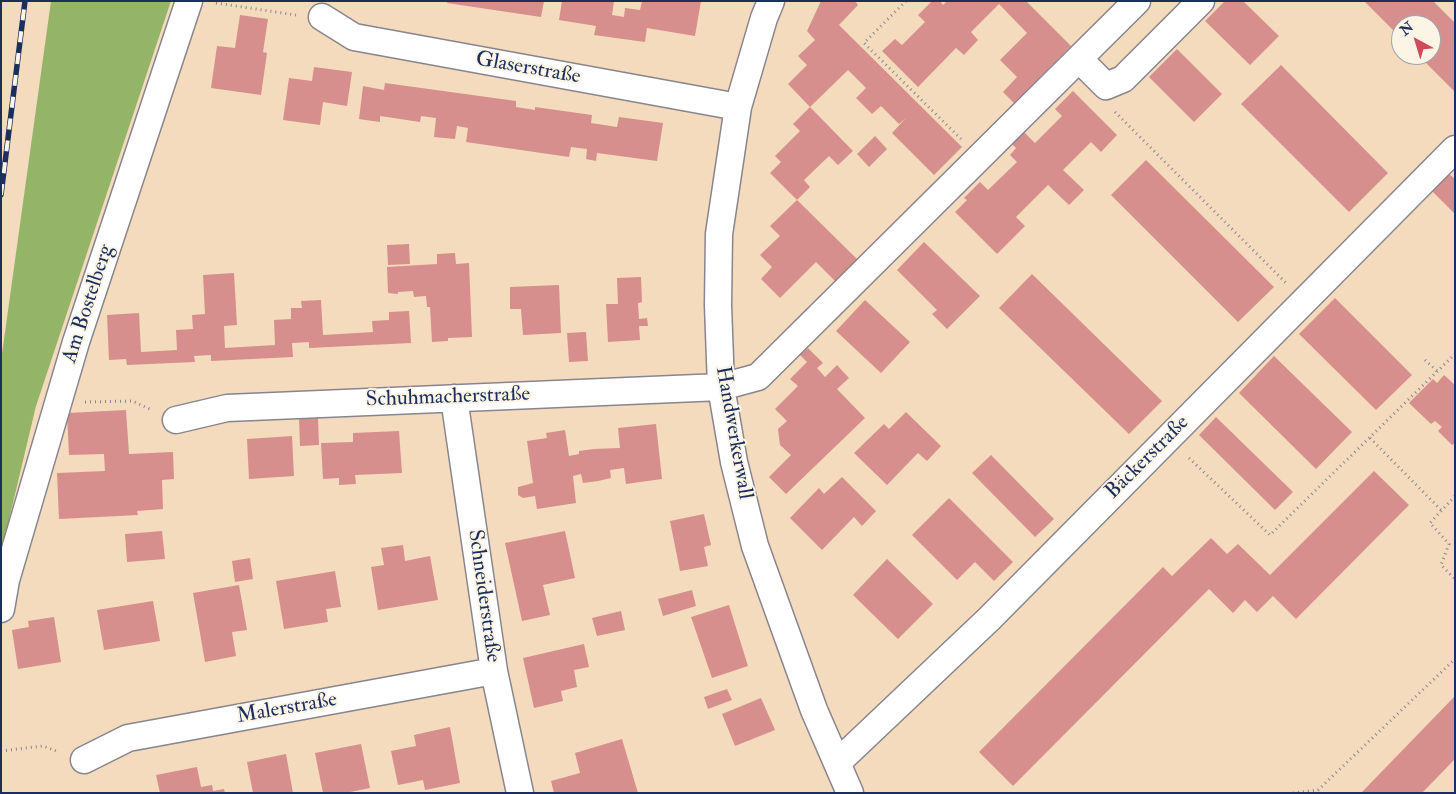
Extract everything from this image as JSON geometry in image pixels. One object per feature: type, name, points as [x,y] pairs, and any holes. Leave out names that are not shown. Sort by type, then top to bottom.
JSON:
[{"type":"street","name":"Am Bostelberg","points":[[1,609],[6,580],[57,403],[189,1]]},
{"type":"street","name":"Handwerkerwall","points":[[771,1],[764,18],[738,107],[719,234],[718,305],[721,386],[734,462],[755,546],[814,710],[850,793]]},
{"type":"street","points":[[721,386],[758,377],[1137,1]]},
{"type":"street","points":[[1079,59],[1106,86],[1123,79],[1201,1]]},
{"type":"street","name":"Glaserstraße","points":[[322,17],[354,37],[738,107]]},
{"type":"street","name":"Bäckerstraße","points":[[837,763],[989,619],[1455,149]]},
{"type":"street","name":"Schuhmacherstraße","points":[[176,420],[227,408],[721,386]]},
{"type":"street","name":"Schneiderstraße","points":[[454,398],[494,671],[520,793]]},
{"type":"street","name":"Malerstraße","points":[[84,760],[128,738],[494,671]]},
{"type":"path","points":[[906,1],[864,43],[979,157]]},
{"type":"path","points":[[215,3],[322,17]]},
{"type":"path","points":[[1106,86],[1114,111],[1304,301]]},
{"type":"path","points":[[1168,438],[1270,535],[1455,354]]},
{"type":"path","points":[[1426,360],[1438,371]]},
{"type":"path","points":[[57,403],[132,401],[176,420]]},
{"type":"path","points":[[1370,438],[1442,510]]},
{"type":"path","points":[[1455,496],[1430,523],[1449,544],[1441,565],[1455,579]]},
{"type":"path","points":[[1293,793],[1318,790],[1455,659]]},
{"type":"path","points":[[1,751],[43,746],[84,760]]},
{"type":"green space","points":[[51,1],[171,1],[36,406],[1,553],[1,361]]},
{"type":"building","points":[[448,1],[544,1],[541,17],[447,3]]},
{"type":"building","points":[[562,1],[614,1],[612,15],[624,17],[625,8],[640,10],[642,1],[701,1],[695,36],[647,28],[645,42],[594,35],[596,26],[559,20]]},
{"type":"building","points":[[821,1],[855,1],[858,5],[839,25],[962,147],[934,175],[892,133],[906,118],[899,124],[881,106],[872,114],[856,98],[866,88],[848,70],[810,107],[788,84],[807,65],[798,56],[815,40],[807,31]]},
{"type":"building","points":[[932,1],[940,1],[943,5],[947,1],[1026,1],[1071,46],[1014,103],[1003,92],[1017,77],[1000,60],[1027,33],[999,4],[971,32],[978,40],[964,55],[956,48],[918,87],[882,51],[895,39],[902,45],[925,22],[918,15]]},
{"type":"building","points":[[1225,1],[1243,1],[1279,36],[1250,65],[1205,21]]},
{"type":"building","points":[[1364,1],[1433,1],[1455,23],[1455,92],[1428,65],[1441,65],[1441,15],[1391,15],[1391,28]]},
{"type":"building","points":[[240,15],[268,19],[263,52],[267,53],[261,95],[211,88],[217,46],[235,48]]},
{"type":"building","points":[[1177,49],[1222,94],[1194,122],[1149,77]]},
{"type":"building","points":[[1281,65],[1388,173],[1349,212],[1241,104]]},
{"type":"building","points":[[314,67],[352,72],[347,106],[323,102],[320,125],[283,120],[289,78],[312,81]]},
{"type":"building","points":[[385,83],[516,101],[516,107],[535,110],[535,107],[592,115],[591,123],[617,127],[619,117],[663,123],[657,161],[597,153],[596,161],[586,159],[587,149],[571,147],[569,157],[466,142],[468,128],[457,126],[455,139],[434,137],[436,118],[421,116],[420,122],[380,116],[380,122],[359,119],[363,86],[384,90]]},
{"type":"building","points":[[1073,91],[1117,135],[1101,152],[1091,142],[1063,170],[1084,190],[1069,205],[1048,185],[1016,217],[1025,226],[997,254],[955,212],[967,200],[964,198],[980,182],[988,190],[1017,162],[1010,155],[1016,148],[1010,142],[1022,130],[1035,143],[1062,116],[1055,109]]},
{"type":"building","points":[[810,107],[853,151],[838,165],[829,156],[804,180],[810,187],[797,200],[770,173],[781,162],[775,156],[800,131],[793,124]]},
{"type":"building","points":[[875,136],[887,149],[869,167],[857,154]]},
{"type":"building","points":[[1146,160],[1274,287],[1238,322],[1111,195]]},
{"type":"building","points":[[1449,174],[1455,179],[1455,214],[1432,191]]},
{"type":"building","points":[[797,200],[859,261],[837,283],[816,262],[780,298],[761,279],[772,267],[760,255],[780,236],[770,226]]},
{"type":"building","points":[[924,242],[980,296],[947,329],[932,314],[937,310],[897,270]]},
{"type":"building","points":[[409,244],[410,264],[388,265],[387,245]]},
{"type":"building","points":[[455,253],[456,264],[469,263],[472,337],[448,338],[448,341],[432,342],[430,307],[427,307],[426,296],[414,297],[413,291],[398,292],[398,294],[388,293],[387,267],[437,264],[437,254]]},
{"type":"building","points":[[234,273],[237,325],[224,326],[225,348],[275,345],[274,320],[291,319],[291,308],[302,308],[301,301],[321,300],[323,335],[373,332],[372,321],[389,320],[389,312],[409,311],[411,343],[309,348],[309,342],[292,343],[293,357],[211,361],[211,355],[194,356],[195,362],[127,365],[126,359],[109,360],[107,315],[139,313],[141,352],[177,350],[176,330],[193,329],[192,315],[205,314],[203,275]]},
{"type":"building","points":[[1032,274],[1162,401],[1129,434],[999,308]]},
{"type":"building","points":[[641,277],[642,302],[638,303],[639,319],[647,318],[648,326],[639,326],[640,340],[608,342],[606,304],[618,304],[617,278]]},
{"type":"building","points":[[559,285],[561,333],[523,335],[521,309],[510,309],[510,287]]},
{"type":"building","points":[[1335,298],[1412,375],[1376,410],[1299,334]]},
{"type":"building","points":[[865,300],[910,342],[881,373],[836,331]]},
{"type":"building","points":[[586,332],[588,361],[569,362],[567,333]]},
{"type":"building","points":[[808,348],[823,363],[817,368],[825,377],[837,365],[849,378],[837,389],[865,418],[786,494],[769,477],[791,455],[780,445],[778,429],[787,421],[775,409],[798,386],[790,379],[807,362],[800,355]]},
{"type":"building","points":[[1274,356],[1352,432],[1316,469],[1239,393]]},
{"type":"building","points":[[1444,375],[1455,385],[1455,443],[1452,445],[1438,431],[1442,427],[1435,421],[1431,424],[1409,403],[1433,379],[1437,383]]},
{"type":"building","points":[[126,410],[129,454],[173,452],[174,479],[162,480],[163,509],[137,511],[138,515],[59,519],[57,473],[105,471],[104,454],[69,455],[67,413]]},
{"type":"building","points":[[906,412],[941,446],[927,461],[918,453],[887,485],[854,453],[884,424],[889,429]]},
{"type":"building","points":[[1216,417],[1293,492],[1275,510],[1199,435]]},
{"type":"building","points":[[299,418],[318,418],[319,445],[300,446]]},
{"type":"building","points":[[656,424],[662,479],[626,484],[624,468],[610,470],[611,478],[583,483],[581,474],[573,476],[576,503],[537,509],[535,496],[523,498],[518,495],[518,487],[533,483],[527,441],[547,438],[546,433],[565,430],[569,456],[579,454],[579,451],[620,448],[618,428]]},
{"type":"building","points":[[399,431],[402,473],[355,475],[356,484],[339,485],[339,478],[323,479],[321,443],[353,442],[353,433]]},
{"type":"building","points":[[292,436],[294,476],[249,479],[247,439]]},
{"type":"building","points":[[991,455],[1054,519],[1035,537],[972,473]]},
{"type":"building","points":[[1374,471],[1409,505],[1296,619],[1273,596],[1257,612],[1245,600],[1233,613],[1209,589],[1013,786],[979,752],[1163,567],[1172,576],[1211,538],[1227,554],[1238,544],[1270,575]]},
{"type":"building","points":[[842,477],[876,511],[862,526],[854,517],[822,550],[790,518],[819,488],[824,494]]},
{"type":"building","points":[[949,498],[1013,562],[994,581],[975,562],[957,580],[912,535]]},
{"type":"building","points":[[704,514],[711,545],[704,547],[708,566],[680,571],[670,521]]},
{"type":"building","points":[[162,531],[165,559],[127,562],[125,534]]},
{"type":"building","points":[[565,531],[575,578],[543,585],[550,615],[522,621],[505,543]]},
{"type":"building","points":[[403,545],[405,561],[430,556],[438,600],[378,610],[371,567],[384,565],[381,548]]},
{"type":"building","points":[[250,558],[253,579],[235,582],[232,561]]},
{"type":"building","points":[[887,559],[933,604],[898,639],[853,595]]},
{"type":"building","points":[[335,571],[341,607],[326,609],[328,622],[284,629],[276,581]]},
{"type":"building","points":[[239,585],[247,630],[232,632],[236,656],[205,662],[193,593]]},
{"type":"building","points":[[692,590],[696,606],[663,616],[658,599]]},
{"type":"building","points":[[153,601],[160,641],[104,650],[97,610]]},
{"type":"building","points":[[729,605],[748,666],[712,678],[691,617]]},
{"type":"building","points":[[621,611],[625,630],[597,636],[592,618]]},
{"type":"building","points":[[54,617],[61,662],[18,669],[12,630],[29,627],[28,621]]},
{"type":"building","points":[[584,644],[589,667],[574,670],[577,687],[561,691],[563,701],[534,708],[523,658]]},
{"type":"building","points":[[727,689],[732,700],[708,709],[704,697]]},
{"type":"building","points":[[1455,696],[1455,759],[1422,793],[1361,793]]},
{"type":"building","points":[[761,698],[775,730],[735,746],[722,714]]},
{"type":"building","points":[[450,727],[460,783],[425,790],[423,780],[398,785],[391,751],[416,746],[414,735]]},
{"type":"building","points":[[622,739],[638,793],[554,793],[551,781],[580,773],[575,753]]},
{"type":"building","points":[[361,744],[370,788],[345,793],[323,793],[315,753]]},
{"type":"building","points":[[286,754],[293,793],[253,793],[247,762]]},
{"type":"building","points":[[197,767],[201,787],[212,785],[213,791],[224,789],[225,793],[160,793],[156,775]]},
{"type":"railway","points":[[1,195],[25,1]]}]
